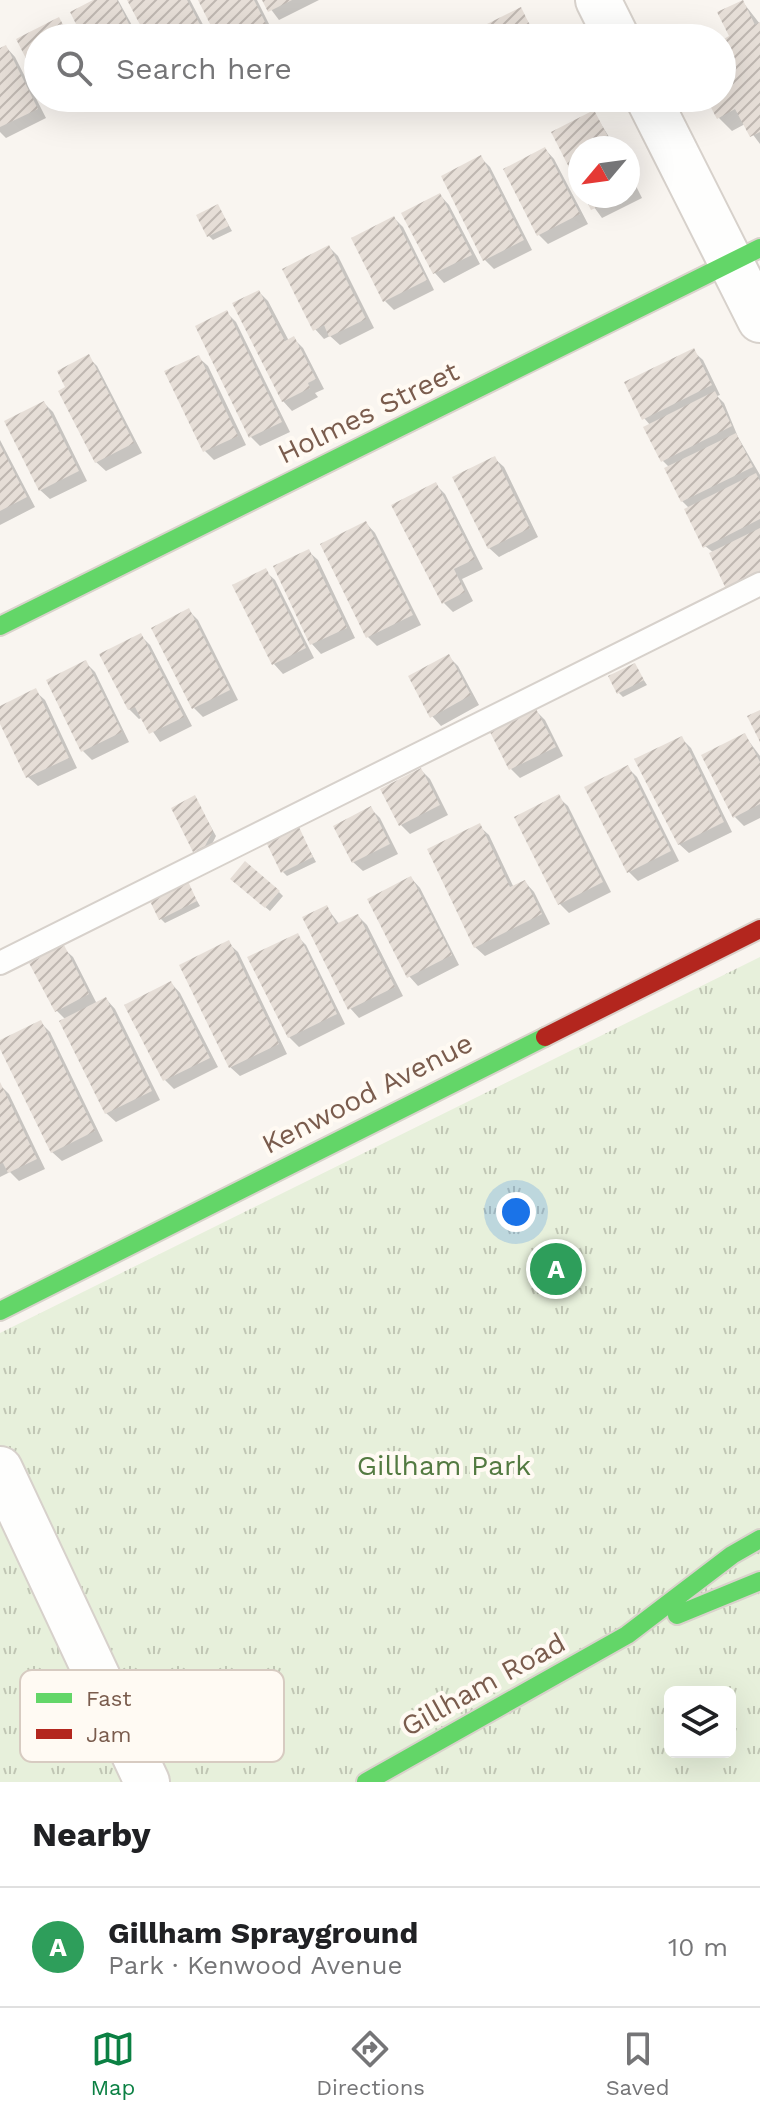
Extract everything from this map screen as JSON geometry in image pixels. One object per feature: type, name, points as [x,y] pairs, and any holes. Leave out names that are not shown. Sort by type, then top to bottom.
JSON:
[{"type":"street","points":[[598,0],[610,24]]},
{"type":"street","points":[[657,112],[745,255],[760,320]]},
{"type":"street","name":"Holmes Street","points":[[0,626],[745,255]]},
{"type":"street","name":"Kenwood Avenue","points":[[0,1311],[760,929]]},
{"type":"street","points":[[0,1469],[94,1670]]},
{"type":"street","name":"Gillham Road","points":[[627,1635],[732,1555],[760,1539]]},
{"type":"street","name":"Gillham Road","points":[[366,1782],[627,1635],[760,1581]]},
{"type":"street","points":[[138,1762],[147,1782]]},
{"type":"lane","points":[[0,963],[760,584]]},
{"type":"green space","name":"Gillham Park","points":[[760,957],[760,1782],[0,1782],[0,1333]]},
{"type":"building","points":[[93,0],[117,0],[129,24],[76,24],[70,12]]},
{"type":"building","points":[[127,0],[187,0],[200,24],[140,24]]},
{"type":"building","points":[[198,0],[254,0],[266,24],[210,24]]},
{"type":"building","points":[[262,0],[292,0],[268,12]]},
{"type":"building","points":[[743,0],[755,25],[760,22],[760,132],[750,137],[736,111],[736,24],[723,24],[717,12]]},
{"type":"building","points":[[521,7],[529,24],[487,24]]},
{"type":"building","points":[[59,17],[63,24],[45,24]]},
{"type":"building","points":[[24,35],[24,55],[16,39]]},
{"type":"building","points":[[6,45],[24,81],[24,112],[32,112],[0,127],[0,48]]},
{"type":"building","points":[[595,112],[608,136],[568,136],[568,165],[551,132]]},
{"type":"building","points":[[713,112],[730,112],[717,119]]},
{"type":"building","points":[[545,147],[568,191],[568,208],[577,208],[580,214],[537,236],[503,169]]},
{"type":"building","points":[[481,155],[524,240],[483,261],[441,176]]},
{"type":"building","points":[[440,193],[472,255],[433,274],[401,213]]},
{"type":"building","points":[[218,204],[229,226],[207,237],[196,215]]},
{"type":"building","points":[[394,216],[427,280],[383,302],[351,238]]},
{"type":"building","points":[[329,245],[366,319],[329,337],[324,325],[313,331],[282,269]]},
{"type":"building","points":[[259,290],[285,341],[294,336],[316,379],[308,383],[310,388],[282,402],[232,303]]},
{"type":"building","points":[[227,310],[282,422],[249,438],[195,326]]},
{"type":"building","points":[[694,348],[712,385],[642,420],[624,382]]},
{"type":"building","points":[[89,354],[134,443],[95,463],[58,391],[65,387],[57,371]]},
{"type":"building","points":[[199,355],[238,436],[203,452],[164,371]]},
{"type":"building","points":[[715,391],[732,426],[661,462],[643,427]]},
{"type":"building","points":[[44,401],[79,471],[39,491],[4,421]]},
{"type":"building","points":[[736,433],[753,467],[681,502],[664,468]]},
{"type":"building","points":[[0,445],[27,497],[0,511]]},
{"type":"building","points":[[495,456],[530,528],[488,549],[452,477]]},
{"type":"building","points":[[756,473],[760,481],[760,519],[703,548],[684,509]]},
{"type":"building","points":[[436,482],[475,559],[454,569],[465,592],[442,604],[391,505]]},
{"type":"building","points":[[366,521],[413,615],[366,638],[320,544]]},
{"type":"building","points":[[760,528],[760,575],[727,591],[709,553]]},
{"type":"building","points":[[309,549],[347,628],[310,645],[273,566]]},
{"type":"building","points":[[266,568],[306,648],[272,665],[232,585]]},
{"type":"building","points":[[189,608],[230,690],[192,709],[151,628]]},
{"type":"building","points":[[141,633],[184,717],[149,734],[135,707],[128,710],[99,654]]},
{"type":"building","points":[[449,654],[471,695],[430,718],[408,676]]},
{"type":"building","points":[[86,660],[122,732],[81,752],[46,680]]},
{"type":"building","points":[[635,663],[644,680],[617,694],[608,676]]},
{"type":"building","points":[[36,688],[69,758],[26,778],[0,724],[0,706]]},
{"type":"building","points":[[536,709],[556,747],[509,770],[490,732]]},
{"type":"building","points":[[760,710],[760,742],[747,716]]},
{"type":"building","points":[[745,733],[760,762],[760,804],[733,818],[701,755]]},
{"type":"building","points":[[682,736],[724,822],[678,845],[634,759]]},
{"type":"building","points":[[628,765],[671,851],[627,873],[584,787]]},
{"type":"building","points":[[421,768],[440,805],[399,826],[380,789]]},
{"type":"building","points":[[559,794],[603,882],[558,905],[514,817]]},
{"type":"building","points":[[195,795],[213,831],[205,846],[193,852],[171,808]]},
{"type":"building","points":[[371,806],[390,844],[352,863],[333,826]]},
{"type":"building","points":[[480,823],[510,887],[525,880],[542,914],[474,948],[427,849]]},
{"type":"building","points":[[299,827],[313,857],[281,873],[266,842]]},
{"type":"building","points":[[245,861],[280,891],[265,908],[230,879]]},
{"type":"building","points":[[411,876],[452,955],[407,978],[367,899]]},
{"type":"building","points":[[187,879],[197,901],[159,920],[149,899]]},
{"type":"building","points":[[327,905],[336,924],[358,914],[395,987],[348,1010],[302,917]]},
{"type":"building","points":[[298,933],[337,1014],[288,1038],[247,957]]},
{"type":"building","points":[[229,940],[279,1044],[229,1068],[179,965]]},
{"type":"building","points":[[64,945],[89,994],[55,1012],[29,963]]},
{"type":"building","points":[[171,981],[210,1058],[163,1081],[124,1005]]},
{"type":"building","points":[[106,997],[152,1091],[105,1114],[59,1021]]},
{"type":"building","points":[[41,1020],[95,1131],[51,1153],[0,1049],[0,1040]]},
{"type":"building","points":[[0,1082],[37,1159],[8,1173],[3,1163],[0,1164]]},
{"type":"traffic: fast","points":[[0,626],[760,248]]},
{"type":"traffic: fast","points":[[0,1311],[545,1037]]},
{"type":"traffic: fast","points":[[366,1782],[627,1635],[732,1555],[760,1539]]},
{"type":"traffic: fast","points":[[677,1615],[760,1581]]},
{"type":"traffic: jam","points":[[545,1037],[760,929]]},
{"type":"place","name":"Gillham Sprayground","points":[[556,1269]]}]
